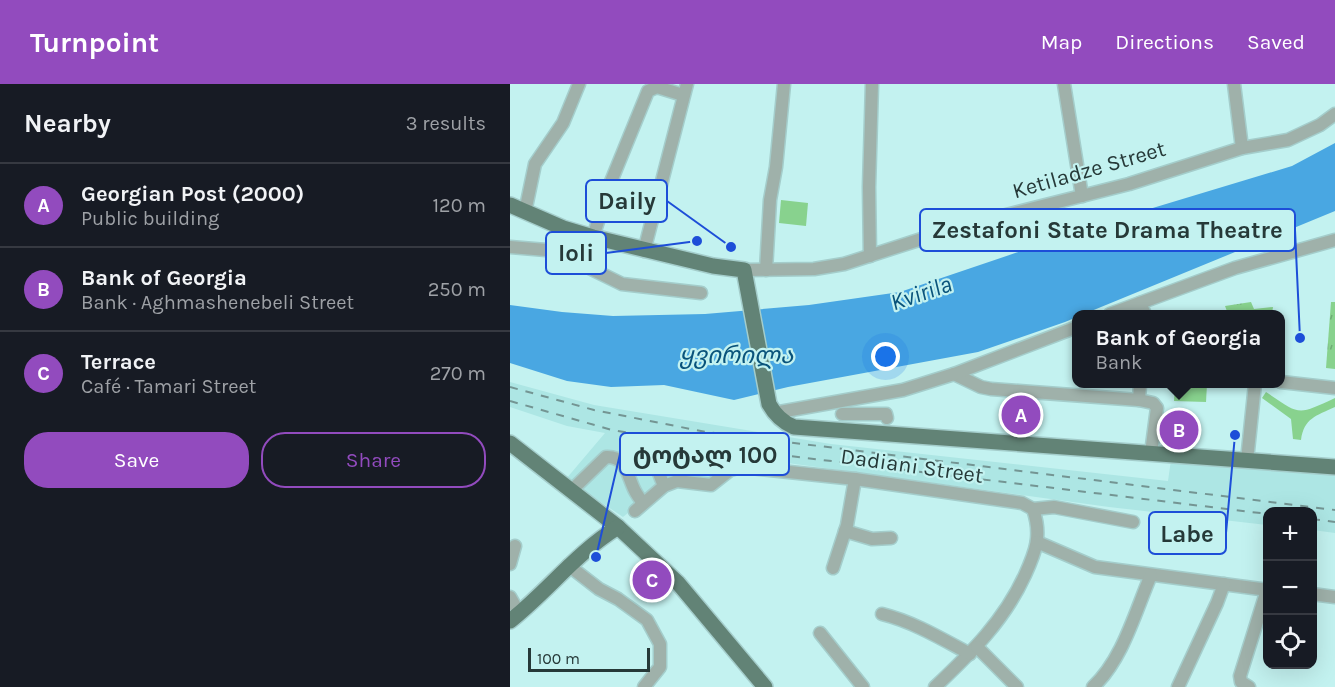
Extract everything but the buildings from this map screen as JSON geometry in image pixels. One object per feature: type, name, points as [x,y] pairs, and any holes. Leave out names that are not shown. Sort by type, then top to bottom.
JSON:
[{"type":"main road","points":[[510,206],[563,228],[644,251],[713,266],[744,270],[772,408],[784,423],[794,426],[1335,467]]},
{"type":"main road","points":[[510,443],[618,527],[678,583],[765,687]]},
{"type":"main road","points":[[515,617],[568,565],[599,539],[618,527]]},
{"type":"street","points":[[525,212],[535,164],[563,123],[579,84]]},
{"type":"street","points":[[766,270],[770,200],[776,167],[784,84]]},
{"type":"street","points":[[870,256],[869,187],[872,84]]},
{"type":"street","points":[[1064,84],[1082,196]]},
{"type":"street","points":[[1234,84],[1242,148]]},
{"type":"street","points":[[593,237],[610,184],[648,91],[657,87],[685,90],[644,251]]},
{"type":"street","name":"Ketiladze Street","points":[[744,270],[814,269],[844,264],[959,227],[1082,196],[1242,148],[1300,136],[1335,114]]},
{"type":"street","points":[[1142,309],[1235,268],[1335,240]]},
{"type":"street","points":[[510,247],[546,250],[565,256],[622,284],[701,293]]},
{"type":"street","points":[[772,408],[893,392],[954,374],[1072,329]]},
{"type":"street","points":[[954,374],[981,387],[992,389],[1153,403],[1157,408],[1151,453]]},
{"type":"street","points":[[1285,382],[1335,388]]},
{"type":"street","points":[[1139,400],[1140,388]]},
{"type":"street","points":[[1247,460],[1255,388]]},
{"type":"street","points":[[842,414],[865,412],[886,416],[885,402],[881,403],[881,399]]},
{"type":"street","points":[[572,490],[606,457],[613,457],[621,460],[625,467],[639,507],[664,486],[656,466],[638,455],[635,448]]},
{"type":"street","name":"Dadiani Street","points":[[664,486],[676,481],[711,485],[730,470],[742,467],[855,479],[1022,503],[1033,509],[1054,507],[1133,522]]},
{"type":"street","points":[[833,568],[845,531],[855,479]]},
{"type":"street","points":[[935,687],[974,651],[999,621],[1017,592],[1034,555],[1037,542],[1038,523],[1033,509]]},
{"type":"street","points":[[845,531],[872,539],[891,538]]},
{"type":"street","points":[[1037,542],[1095,567],[1263,589]]},
{"type":"street","points":[[510,564],[515,546]]},
{"type":"street","points":[[568,565],[599,590],[618,598],[647,620],[660,644],[660,668],[644,687]]},
{"type":"street","points":[[1093,687],[1118,654],[1151,575]]},
{"type":"street","points":[[1178,687],[1224,584]]},
{"type":"street","points":[[1317,595],[1335,597]]},
{"type":"street","points":[[510,597],[515,617]]},
{"type":"street","points":[[1249,687],[1241,682],[1240,676],[1263,603]]},
{"type":"street","points":[[882,614],[974,651],[1017,687]]},
{"type":"street","points":[[820,633],[863,687]]},
{"type":"shaded area","points":[[510,382],[594,405],[831,444],[1168,481],[1171,460],[1335,474],[1335,533],[1317,531],[1317,507],[1263,507],[1263,525],[1109,507],[729,455],[717,472],[705,482],[670,479],[623,517],[566,479],[605,433],[567,426],[510,407]]},
{"type":"green space","points":[[781,200],[808,203],[806,226],[779,223]]},
{"type":"green space","points":[[1251,302],[1254,309],[1273,307],[1273,310],[1226,310],[1225,306]]},
{"type":"green space","points":[[1331,302],[1335,302],[1335,369],[1326,368]]},
{"type":"green space","points":[[1175,388],[1207,388],[1206,402],[1174,401]]},
{"type":"green space","points":[[1266,392],[1293,409],[1313,408],[1335,398],[1335,407],[1308,422],[1301,440],[1293,439],[1291,419],[1262,398]]},
{"type":"water","name":"ყვირილა","points":[[1335,143],[1335,211],[1094,310],[1072,310],[1072,319],[978,352],[788,387],[734,400],[664,385],[611,387],[567,381],[510,363],[510,305],[613,316],[705,314],[809,305],[900,292],[1113,220],[1292,166]]},
{"type":"railway","points":[[510,387],[594,410],[706,432],[1335,510]]},
{"type":"railway","points":[[510,401],[612,430],[707,446],[1263,513]]},
{"type":"railway","points":[[1317,520],[1335,522]]},
{"type":"place","name":"Ioli","points":[[697,241]]},
{"type":"place","name":"Daily","points":[[731,247]]},
{"type":"place","name":"Zestafoni State Drama Theatre","points":[[1300,338]]},
{"type":"place","name":"Georgian Post (2000)","points":[[1021,415]]},
{"type":"place","name":"Bank of Georgia","points":[[1179,430]]},
{"type":"place","name":"Labe","points":[[1235,435]]},
{"type":"place","name":"ტოტალ 100","points":[[596,557]]},
{"type":"place","name":"Terrace","points":[[652,580]]},
{"type":"water label","name":"Kvirila","points":[[921,293]]}]
